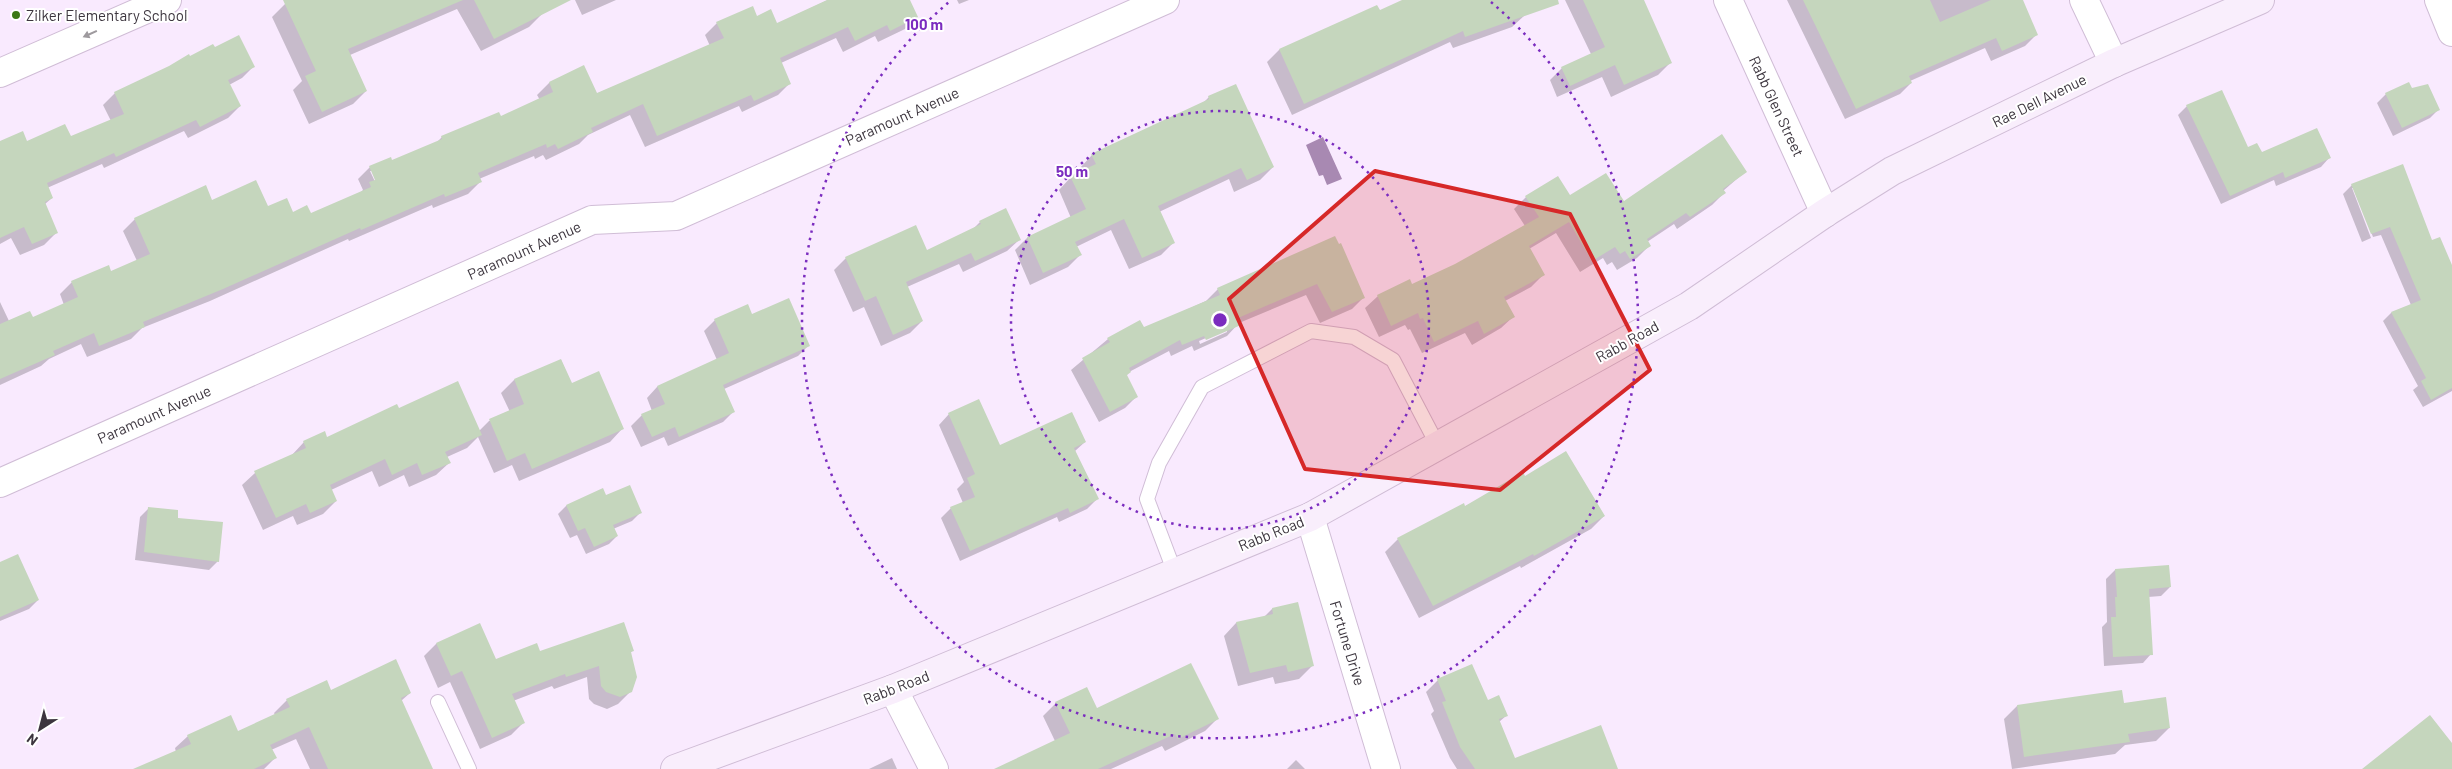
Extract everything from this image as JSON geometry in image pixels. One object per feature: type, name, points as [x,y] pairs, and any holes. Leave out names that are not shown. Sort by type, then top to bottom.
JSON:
[{"type":"street","points":[[0,73],[166,0]]},
{"type":"street","name":"Paramount Avenue","points":[[0,483],[592,220],[676,216],[1165,0]]},
{"type":"street","name":"Rabb Glen Street","points":[[1728,0],[1825,213]]},
{"type":"street","points":[[2084,0],[2114,63]]},
{"type":"street","name":"Rae Dell Avenue","points":[[1825,213],[1892,171],[2114,63],[2260,0]]},
{"type":"street","points":[[2438,0],[2452,32]]},
{"type":"street","name":"Rabb Road","points":[[675,769],[893,689],[1310,517],[1690,306],[1825,213]]},
{"type":"street","name":"Fortune Drive","points":[[1310,517],[1386,769]]},
{"type":"street","points":[[893,689],[934,769]]},
{"type":"lane","points":[[1175,572],[1147,499],[1158,463],[1202,387],[1311,331],[1354,337],[1393,360],[1438,446]]},
{"type":"lane","points":[[438,702],[469,769]]},
{"type":"highlighted area","points":[[1375,171],[1570,214],[1650,370],[1500,490],[1305,469],[1229,299]]},
{"type":"shaded area","points":[[1323,137],[1342,179],[1327,185],[1323,175],[1319,176],[1306,145]]},
{"type":"building","points":[[283,0],[463,0],[348,49],[367,91],[322,112],[305,76],[316,71]]},
{"type":"building","points":[[474,0],[571,0],[494,39]]},
{"type":"building","points":[[827,0],[910,0],[918,17],[890,31],[887,25],[855,41],[848,27],[780,58],[791,84],[754,101],[751,95],[657,136],[643,104],[591,128],[593,132],[558,149],[555,144],[547,148],[546,144],[478,173],[482,182],[445,197],[444,194],[361,230],[360,228],[223,289],[143,322],[145,327],[99,346],[94,333],[53,351],[55,355],[0,379],[0,324],[30,311],[33,317],[78,297],[71,281],[109,265],[111,271],[150,254],[134,218],[206,185],[212,200],[256,180],[268,206],[287,198],[293,212],[307,205],[311,213],[371,187],[369,182],[375,180],[369,166],[391,157],[392,160],[442,139],[441,136],[499,112],[501,116],[553,92],[549,82],[584,65],[597,93],[724,38],[716,22],[753,6],[757,16],[771,9],[777,23]]},
{"type":"building","points":[[1402,0],[1558,0],[1559,4],[1465,37],[1463,31],[1304,104],[1279,49],[1377,5],[1380,10]]},
{"type":"building","points":[[1583,0],[1644,0],[1672,63],[1624,85],[1615,65],[1570,86],[1561,67],[1605,47]]},
{"type":"building","points":[[1803,0],[1930,0],[1940,22],[1991,0],[2023,0],[2038,35],[2002,51],[1996,38],[1909,76],[1912,83],[1856,109]]},
{"type":"building","points":[[239,35],[255,67],[228,80],[241,106],[200,127],[196,120],[116,157],[114,153],[47,183],[53,198],[45,202],[58,233],[32,244],[24,227],[0,238],[0,141],[23,131],[27,141],[65,124],[71,136],[124,114],[114,92],[169,66],[189,54],[190,56],[213,44],[215,47]]},
{"type":"building","points":[[2409,82],[2412,88],[2428,84],[2440,110],[2402,128],[2385,93]]},
{"type":"building","points":[[1236,84],[1274,167],[1247,180],[1241,168],[1158,206],[1175,243],[1142,258],[1124,219],[1075,242],[1082,255],[1043,273],[1027,237],[1086,209],[1070,176],[1096,164],[1091,154],[1209,99],[1208,96]]},
{"type":"building","points":[[2222,90],[2248,147],[2257,143],[2262,152],[2317,128],[2331,158],[2285,178],[2283,172],[2230,196],[2186,105]]},
{"type":"building","points":[[1722,134],[1747,172],[1723,189],[1726,193],[1690,217],[1686,213],[1647,239],[1651,246],[1630,259],[1625,251],[1620,254],[1615,247],[1592,261],[1569,222],[1529,246],[1545,275],[1504,297],[1515,317],[1484,334],[1478,321],[1434,342],[1423,318],[1420,319],[1418,313],[1391,326],[1377,295],[1410,279],[1412,284],[1455,264],[1539,217],[1525,196],[1558,176],[1570,195],[1606,173],[1624,201]]},
{"type":"building","points":[[2403,164],[2432,240],[2440,237],[2452,265],[2452,388],[2431,400],[2421,381],[2426,378],[2391,312],[2421,300],[2390,227],[2371,234],[2351,184]]},
{"type":"building","points":[[1006,208],[1021,240],[975,261],[971,253],[906,282],[923,321],[893,335],[876,296],[865,301],[845,257],[916,225],[927,250],[981,224],[979,221]]},
{"type":"building","points":[[1335,236],[1339,244],[1341,243],[1365,298],[1332,312],[1317,284],[1238,318],[1241,325],[1206,340],[1204,336],[1182,345],[1180,340],[1129,368],[1131,372],[1127,375],[1138,397],[1110,412],[1082,358],[1110,342],[1107,338],[1140,320],[1144,327],[1220,295],[1217,288]]},
{"type":"building","points":[[789,298],[810,346],[723,385],[735,412],[679,437],[675,427],[652,437],[641,414],[665,404],[657,386],[729,353],[714,319],[748,304],[752,314]]},
{"type":"building","points":[[561,359],[572,383],[599,371],[624,429],[532,469],[525,453],[507,461],[489,419],[524,404],[514,379]]},
{"type":"building","points":[[458,381],[482,435],[445,452],[451,463],[422,475],[417,463],[392,475],[385,459],[330,485],[337,501],[310,513],[306,504],[276,518],[254,471],[306,448],[303,441],[325,431],[327,437],[397,404],[399,408]]},
{"type":"building","points":[[979,399],[1000,445],[1072,412],[1086,442],[1074,448],[1099,499],[1070,513],[1068,508],[970,551],[950,507],[975,497],[967,478],[975,474],[948,413]]},
{"type":"building","points":[[1566,451],[1605,516],[1534,556],[1533,554],[1433,606],[1397,538],[1464,503],[1465,506],[1523,472],[1525,476]]},
{"type":"building","points":[[630,485],[642,513],[613,525],[618,536],[594,547],[585,528],[578,531],[566,505],[603,488],[606,495]]},
{"type":"building","points":[[148,507],[178,510],[178,518],[223,522],[219,562],[144,552]]},
{"type":"building","points":[[18,554],[39,600],[0,617],[0,562]]},
{"type":"building","points":[[2169,565],[2171,587],[2149,589],[2153,655],[2113,657],[2111,617],[2116,617],[2115,569]]},
{"type":"building","points":[[1298,602],[1314,666],[1288,672],[1286,665],[1250,673],[1236,622],[1273,614],[1272,608]]},
{"type":"building","points":[[624,622],[634,651],[631,652],[637,677],[632,692],[620,697],[606,692],[601,686],[599,666],[566,677],[565,674],[512,694],[525,723],[492,738],[462,671],[451,676],[436,643],[480,623],[496,659],[537,643],[540,651]]},
{"type":"building","points":[[396,659],[411,693],[401,698],[433,769],[328,769],[309,727],[270,745],[277,758],[254,769],[133,769],[191,744],[187,735],[231,715],[238,731],[290,707],[286,699],[327,680],[331,690]]},
{"type":"building","points":[[1191,663],[1219,719],[1178,739],[1175,734],[1098,769],[994,769],[1070,733],[1055,702],[1087,687],[1097,708]]},
{"type":"building","points":[[1472,664],[1488,700],[1499,695],[1508,716],[1499,719],[1515,758],[1601,725],[1618,769],[1475,769],[1460,747],[1442,702],[1446,701],[1437,679]]},
{"type":"building","points":[[2122,690],[2124,703],[2166,697],[2170,728],[2128,734],[2130,742],[2024,757],[2017,705]]},
{"type":"building","points":[[2430,715],[2452,743],[2452,769],[2362,769]]},
{"type":"place","name":"Zilker Elementary School","points":[[16,15]]}]
